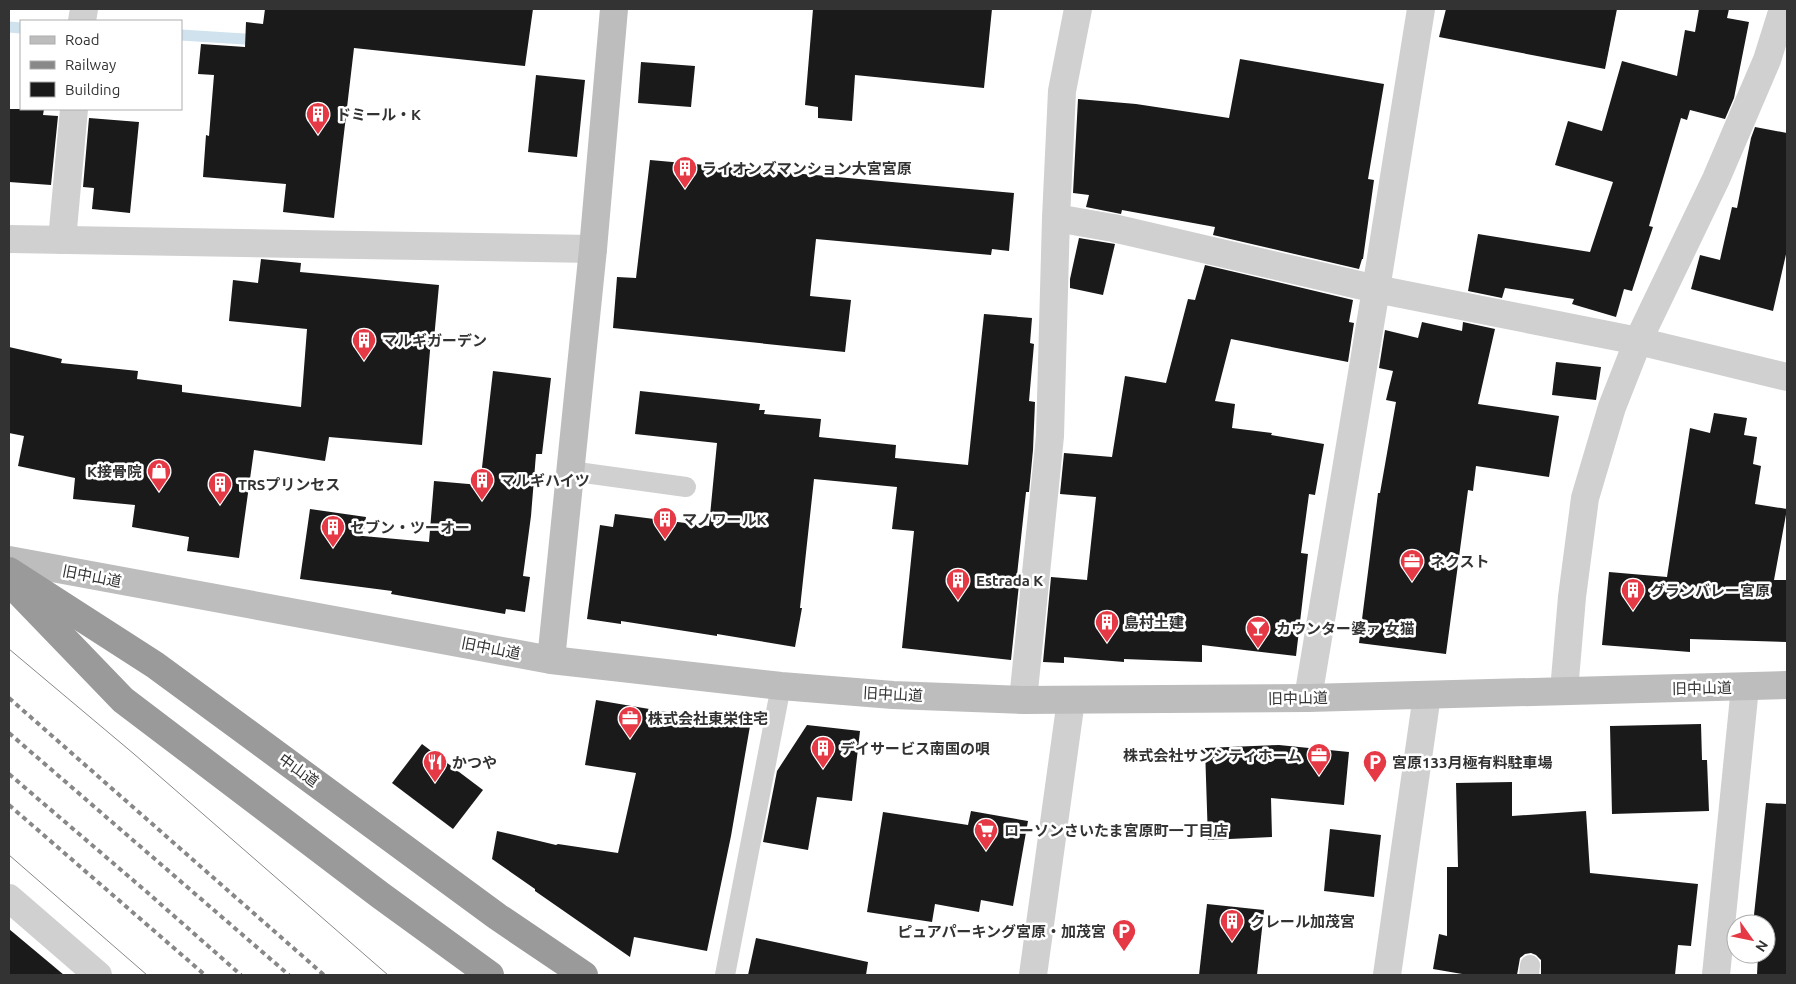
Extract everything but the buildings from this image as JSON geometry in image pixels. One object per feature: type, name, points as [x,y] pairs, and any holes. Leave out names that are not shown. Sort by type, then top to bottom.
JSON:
[{"type":"highway","name":"中山道","points":[[9,572],[155,664],[498,917],[584,975]]},
{"type":"highway","points":[[9,581],[123,700],[485,974]]},
{"type":"main road","points":[[551,660],[593,249],[614,9]]},
{"type":"main road","name":"旧中山道","points":[[9,560],[551,660],[781,686],[893,695],[1023,700],[1308,698],[1787,685]]},
{"type":"street","points":[[1023,700],[1050,436],[1056,218],[1062,90],[1078,9]]},
{"type":"street","points":[[1308,698],[1421,9]]},
{"type":"street","points":[[1564,691],[1572,598],[1586,498],[1612,407],[1638,341],[1723,162],[1768,60],[1784,9]]},
{"type":"street","points":[[62,240],[74,110]]},
{"type":"street","points":[[1056,218],[1113,228],[1376,289],[1638,341],[1787,377]]},
{"type":"street","points":[[9,239],[593,249]]},
{"type":"street","points":[[1716,975],[1745,687]]},
{"type":"street","points":[[1387,975],[1427,695]]},
{"type":"street","points":[[1032,975],[1071,700]]},
{"type":"street","points":[[9,898],[98,975]]},
{"type":"lane","points":[[570,470],[686,487]]},
{"type":"lane","points":[[725,975],[781,686]]},
{"type":"waterway","points":[[9,27],[20,28]]},
{"type":"waterway","points":[[182,35],[259,40]]},
{"type":"tram line","points":[[9,649],[134,754],[388,975]]},
{"type":"tram line","points":[[9,855],[147,975]]},
{"type":"railway","points":[[9,698],[324,975]]},
{"type":"railway","points":[[9,733],[289,975]]},
{"type":"railway","points":[[9,774],[241,975]]},
{"type":"railway","points":[[9,805],[205,975]]},
{"type":"place","name":"ドミール・K","points":[[318,135]]},
{"type":"place","name":"ライオンズマンション大宮宮原","points":[[685,189]]},
{"type":"place","name":"マルギガーデン","points":[[364,361]]},
{"type":"place","name":"K接骨院","points":[[159,492]]},
{"type":"place","name":"マルギハイツ","points":[[482,501]]},
{"type":"place","name":"TRSプリンセス","points":[[220,505]]},
{"type":"place","name":"マノワールK","points":[[665,540]]},
{"type":"place","name":"セブン・ツーオー","points":[[333,548]]},
{"type":"place","name":"ネクスト","points":[[1412,582]]},
{"type":"place","name":"Estrada K","points":[[958,601]]},
{"type":"place","name":"グランバレー宮原","points":[[1633,611]]},
{"type":"place","name":"島村土建","points":[[1107,643]]},
{"type":"place","name":"カウンター婆ァ 女猫","points":[[1258,649]]},
{"type":"place","name":"株式会社東栄住宅","points":[[630,739]]},
{"type":"place","name":"デイサービス南国の唄","points":[[823,769]]},
{"type":"place","name":"株式会社サンシティホーム","points":[[1319,776]]},
{"type":"place","name":"かつや","points":[[435,783]]},
{"type":"place","name":"宮原133月極有料駐車場","points":[[1375,783]]},
{"type":"place","name":"ローソンさいたま宮原町一丁目店","points":[[986,851]]},
{"type":"place","name":"クレール加茂宮","points":[[1232,942]]},
{"type":"place","name":"ピュアパーキング宮原・加茂宮","points":[[1124,952]]}]
